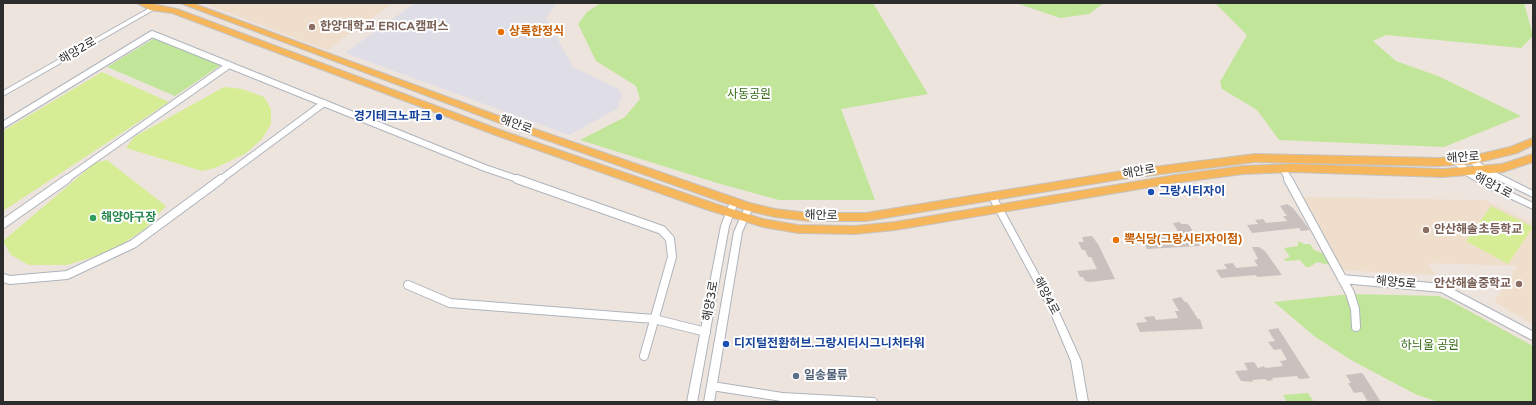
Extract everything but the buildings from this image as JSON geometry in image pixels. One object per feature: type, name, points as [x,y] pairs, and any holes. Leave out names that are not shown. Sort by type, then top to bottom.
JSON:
[{"type":"main road","name":"해안로","points":[[141,3],[156,5],[174,11],[502,134],[729,213],[763,223],[798,229],[855,230],[895,226],[1194,176],[1243,170],[1283,169],[1467,172],[1503,168],[1533,158]]},
{"type":"main road","name":"해안로","points":[[183,3],[525,129],[734,202],[775,213],[809,217],[866,217],[1122,175],[1255,158],[1438,162],[1472,160],[1513,150],[1533,141]]},
{"type":"street","name":"해양2로","points":[[3,94],[156,5]]},
{"type":"street","points":[[3,125],[152,34],[485,168],[662,230],[670,239],[672,257],[644,356]]},
{"type":"street","points":[[3,224],[229,65]]},
{"type":"street","points":[[3,278],[10,280],[67,275],[133,244],[324,103]]},
{"type":"street","name":"해양1로","points":[[1472,160],[1484,170],[1533,194]]},
{"type":"street","name":"해양1로","points":[[1456,161],[1467,172],[1489,185],[1533,206]]},
{"type":"street","points":[[1283,169],[1350,293],[1355,309],[1356,327]]},
{"type":"street","name":"해양4로","points":[[992,196],[1054,310],[1076,360],[1083,402]]},
{"type":"street","name":"해양3로","points":[[692,402],[725,226],[734,202]]},
{"type":"street","name":"해양3로","points":[[709,402],[737,239],[749,207]]},
{"type":"street","name":"해양5로","points":[[1342,278],[1442,288],[1533,336]]},
{"type":"street","points":[[408,285],[450,303],[654,319],[706,332]]},
{"type":"street","points":[[712,386],[782,397],[873,402]]},
{"type":"shaded area","name":"한양대학교 ERICA캠퍼스","points":[[203,3],[393,3],[327,50]]},
{"type":"shaded area","name":"경기테크노파크","points":[[415,3],[557,3],[546,18],[573,67],[619,89],[622,96],[617,109],[569,135],[345,53]]},
{"type":"shaded area","name":"안산해솔초등학교","points":[[1301,197],[1485,200],[1533,224],[1533,324],[1494,302],[1517,266],[1428,263],[1436,275],[1338,270]]},
{"type":"green space","name":"사동공원","points":[[601,3],[873,3],[928,94],[841,109],[875,200],[779,200],[717,183],[580,140],[625,117],[640,99],[636,86],[596,61],[578,24],[587,12]]},
{"type":"green space","points":[[1016,3],[1104,3],[1089,14],[1060,18]]},
{"type":"green space","points":[[1215,3],[1524,3],[1533,36],[1521,48],[1386,35],[1373,41],[1396,61],[1438,76],[1521,116],[1444,147],[1279,140],[1257,110],[1222,89],[1220,82],[1247,35]]},
{"type":"green space","points":[[155,38],[221,65],[175,96],[107,67]]},
{"type":"green space","points":[[102,72],[169,102],[3,211],[3,131]]},
{"type":"green space","points":[[224,87],[242,89],[264,97],[271,109],[271,124],[262,139],[245,154],[215,168],[202,171],[126,148],[134,137]]},
{"type":"green space","name":"해양야구장","points":[[107,160],[166,206],[145,229],[112,251],[67,265],[29,265],[11,255],[3,241],[95,163]]},
{"type":"green space","points":[[1491,206],[1533,227],[1508,264],[1466,241]]},
{"type":"green space","points":[[1298,241],[1304,244],[1310,244],[1314,250],[1325,254],[1330,265],[1317,262],[1310,267],[1306,267],[1300,260],[1285,261],[1284,259],[1290,257],[1284,248],[1298,246]]},
{"type":"green space","name":"하늬울 공원","points":[[1350,294],[1438,296],[1449,300],[1533,346],[1533,402],[1438,402],[1415,394],[1351,360],[1314,336],[1274,302]]},
{"type":"green space","points":[[1308,393],[1314,402],[1287,402],[1283,395]]},
{"type":"place","name":"한양대학교 ERICA캠퍼스","points":[[312,27]]},
{"type":"place","name":"상록한정식","points":[[501,32]]},
{"type":"place","name":"경기테크노파크","points":[[439,117]]},
{"type":"place","name":"그랑시티자이","points":[[1151,192]]},
{"type":"place","name":"해양야구장","points":[[93,218]]},
{"type":"place","name":"안산해솔초등학교","points":[[1426,230]]},
{"type":"place","name":"뽁식당(그랑시티자이점)","points":[[1116,240]]},
{"type":"place","name":"안산해솔중학교","points":[[1519,284]]},
{"type":"place","name":"디지털전환허브.그랑시티시그니처타워","points":[[726,344]]},
{"type":"place","name":"일송물류","points":[[796,376]]}]
